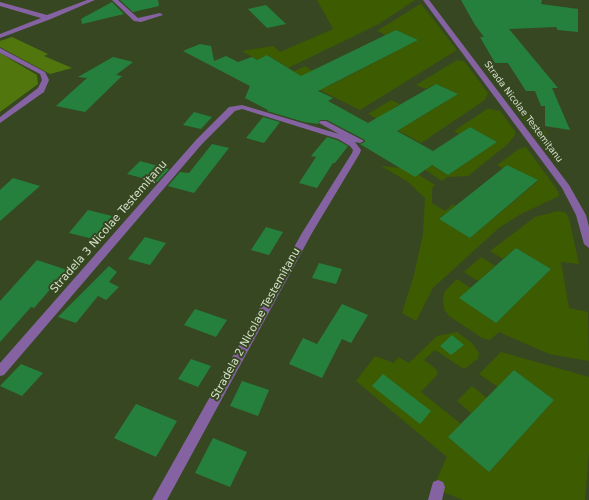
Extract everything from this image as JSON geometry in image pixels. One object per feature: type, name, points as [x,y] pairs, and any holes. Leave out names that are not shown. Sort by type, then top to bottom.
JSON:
[{"type":"street","points":[[0,36],[92,0]]},
{"type":"street","points":[[115,0],[136,20],[160,15]]},
{"type":"street","name":"Strada Nicolae Testemițanu","points":[[426,0],[585,213],[589,244]]},
{"type":"street","points":[[0,4],[49,18]]},
{"type":"street","points":[[0,50],[43,73],[46,77],[46,83],[41,90],[0,121]]},
{"type":"street","name":"Stradela 3 Nicolae Testemițanu","points":[[0,371],[199,142],[232,109],[242,107],[340,137],[358,145]]},
{"type":"street","points":[[323,123],[358,145]]},
{"type":"street","name":"Stradela 2 Nicolae Testemițanu","points":[[159,500],[299,246],[358,145]]},
{"type":"green space","points":[[317,0],[415,0],[379,24],[288,68],[268,55],[257,60],[242,51],[273,46],[280,52],[333,29]]},
{"type":"green space","points":[[420,4],[457,50],[360,110],[288,74],[305,66],[313,71],[307,74],[329,86],[418,40],[396,30],[386,35],[377,31]]},
{"type":"green space","points":[[12,37],[48,54],[44,56],[72,68],[50,74],[0,47],[0,41]]},
{"type":"green space","points":[[0,53],[37,75],[38,84],[0,112]]},
{"type":"green space","points":[[457,60],[464,61],[488,93],[485,100],[421,143],[368,114],[391,100],[400,104],[391,109],[414,121],[458,94],[436,84],[425,89],[416,85]]},
{"type":"green space","points":[[487,109],[500,111],[515,131],[515,135],[509,143],[468,176],[447,177],[442,181],[415,163],[421,159],[448,175],[497,142],[470,127],[459,134],[454,131]]},
{"type":"green space","points":[[519,112],[528,112],[541,130],[544,130],[552,145],[544,146]]},
{"type":"green space","points":[[526,147],[558,191],[559,196],[521,214],[500,227],[433,288],[416,321],[402,313],[414,275],[423,234],[425,198],[408,182],[381,166],[400,168],[405,166],[435,185],[432,188],[432,203],[445,211],[453,204],[455,206],[439,219],[470,238],[538,181],[507,165],[503,168],[497,165],[519,149]]},
{"type":"green space","points":[[558,211],[566,213],[569,218],[579,264],[561,262],[569,308],[588,312],[589,361],[549,354],[499,332],[490,340],[482,338],[449,316],[444,309],[443,299],[445,291],[457,279],[471,288],[460,298],[496,323],[551,269],[516,248],[503,259],[490,251],[535,217]]},
{"type":"green space","points":[[481,257],[495,266],[478,281],[464,272]]},
{"type":"green space","points":[[457,332],[472,343],[479,353],[478,359],[464,369],[435,350],[424,360],[436,369],[438,374],[421,392],[461,424],[448,437],[489,472],[554,400],[514,370],[498,387],[479,374],[501,352],[589,377],[589,452],[585,500],[463,500],[433,488],[447,457],[356,381],[375,356],[394,363],[398,357],[409,363],[437,336]]},
{"type":"green space","points":[[472,386],[487,398],[471,413],[457,401]]},
{"type":"building","points":[[120,0],[158,0],[159,6],[133,12]]},
{"type":"building","points":[[461,0],[542,0],[541,4],[578,9],[578,32],[558,30],[556,27],[509,29],[558,88],[552,88],[570,130],[545,126],[545,106],[541,106],[535,91],[526,91],[508,63],[495,63],[480,37],[484,37],[475,25]]},
{"type":"building","points":[[112,2],[124,14],[82,24],[81,19]]},
{"type":"building","points":[[266,5],[286,24],[267,28],[248,9]]},
{"type":"building","points":[[396,30],[418,40],[318,91],[333,98],[328,101],[368,123],[436,84],[458,94],[397,131],[433,151],[470,127],[497,142],[448,175],[432,165],[415,177],[360,144],[365,142],[365,140],[327,120],[320,120],[318,124],[304,122],[267,111],[268,110],[245,98],[250,86],[183,51],[200,44],[211,46],[214,61],[226,56],[238,62],[252,57],[257,60],[267,55],[301,76]]},
{"type":"building","points":[[113,57],[133,62],[116,75],[122,76],[85,112],[56,106],[87,78],[78,77]]},
{"type":"building","points":[[194,112],[212,117],[201,129],[183,125]]},
{"type":"building","points":[[263,117],[280,122],[264,143],[246,138]]},
{"type":"building","points":[[327,137],[348,146],[335,163],[333,163],[317,188],[299,183],[316,157],[311,156]]},
{"type":"building","points":[[212,144],[229,148],[194,193],[168,186],[180,172],[189,173]]},
{"type":"building","points":[[140,161],[169,169],[157,182],[127,174]]},
{"type":"building","points":[[507,165],[538,180],[470,238],[439,219]]},
{"type":"building","points":[[13,178],[40,186],[0,221],[0,190]]},
{"type":"building","points":[[88,210],[112,216],[93,239],[69,233]]},
{"type":"building","points":[[266,227],[283,232],[269,255],[251,250]]},
{"type":"building","points":[[145,237],[166,243],[150,265],[128,259]]},
{"type":"building","points":[[516,248],[551,269],[496,323],[459,298]]},
{"type":"building","points":[[37,260],[67,270],[34,308],[31,307],[0,342],[0,301]]},
{"type":"building","points":[[319,263],[342,269],[336,284],[312,278]]},
{"type":"building","points":[[109,266],[117,272],[109,282],[119,287],[106,300],[98,296],[76,323],[58,317]]},
{"type":"building","points":[[342,304],[368,315],[351,343],[342,339],[322,378],[289,364],[303,338],[317,344]]},
{"type":"building","points":[[195,309],[227,320],[216,337],[184,325]]},
{"type":"building","points":[[452,335],[464,345],[451,355],[440,346]]},
{"type":"building","points":[[191,359],[211,366],[198,387],[178,379]]},
{"type":"building","points":[[21,364],[43,373],[22,396],[0,386]]},
{"type":"building","points":[[514,370],[554,400],[489,472],[448,437]]},
{"type":"building","points":[[383,374],[431,411],[420,424],[372,386]]},
{"type":"building","points":[[242,381],[269,390],[258,416],[230,406]]},
{"type":"building","points":[[136,404],[177,421],[156,457],[114,438]]},
{"type":"building","points":[[213,438],[247,452],[230,487],[195,473]]}]
